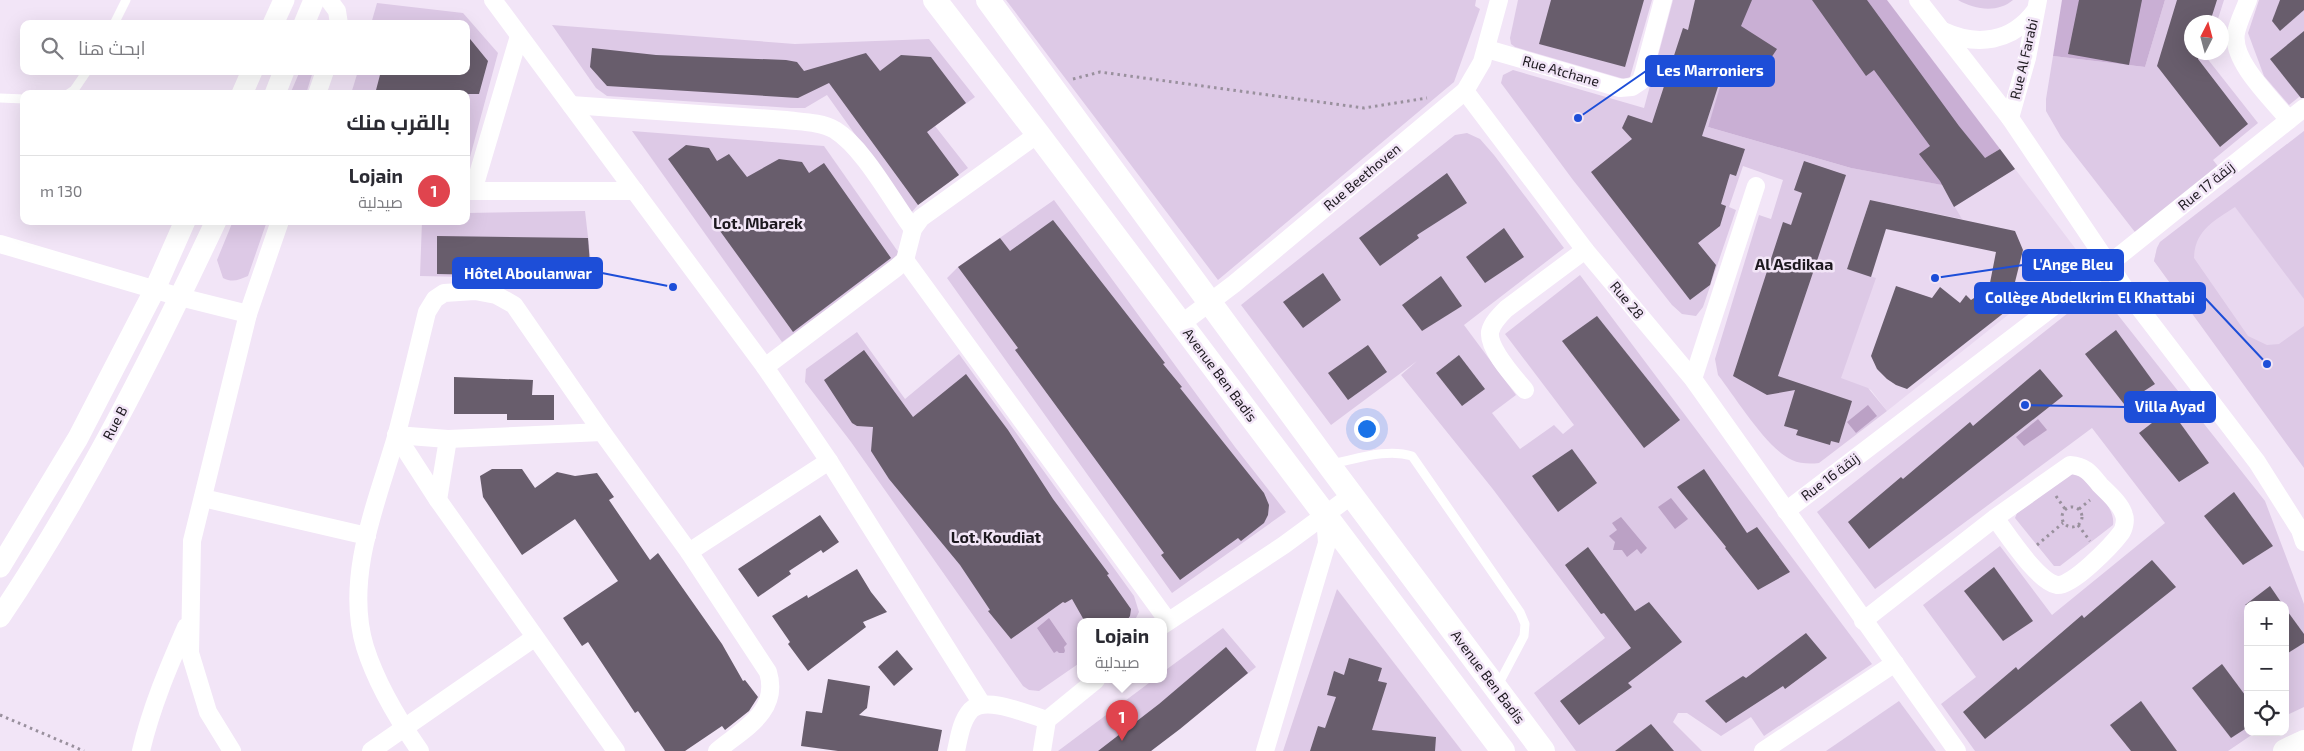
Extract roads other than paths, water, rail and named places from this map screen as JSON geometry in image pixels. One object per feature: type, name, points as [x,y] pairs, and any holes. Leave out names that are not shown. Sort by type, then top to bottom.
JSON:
[{"type":"main road","name":"Avenue Ben Badis","points":[[935,0],[1503,751]]},
{"type":"main road","name":"Avenue Ben Badis","points":[[988,0],[1329,465],[1542,751]]},
{"type":"main road","points":[[2285,751],[2304,742]]},
{"type":"street","points":[[275,20],[284,0]]},
{"type":"street","points":[[306,20],[314,0]]},
{"type":"street","points":[[329,0],[337,11],[338,20]]},
{"type":"street","points":[[493,0],[765,367],[829,461],[982,704]]},
{"type":"street","name":"Rue Beethoven","points":[[1181,324],[1211,302],[1465,92],[1487,49],[1499,0]]},
{"type":"street","name":"Rue Atchane","points":[[1487,49],[1620,88],[1632,87],[1641,81],[1663,0]]},
{"type":"street","points":[[1918,0],[2010,118],[2128,293],[2258,462],[2303,533]]},
{"type":"street","points":[[2248,0],[2236,33],[2237,50],[2247,68],[2289,120]]},
{"type":"street","points":[[1942,30],[1968,40],[2000,37],[2026,24],[2037,6]]},
{"type":"street","name":"Rue Al Farabi","points":[[2010,118],[2027,58],[2037,6]]},
{"type":"street","points":[[519,36],[470,191],[635,191]]},
{"type":"street","points":[[244,90],[250,75]]},
{"type":"street","points":[[277,90],[282,75]]},
{"type":"street","points":[[318,90],[324,75]]},
{"type":"street","name":"Rue 28","points":[[1465,92],[1585,250],[1693,380],[1786,511]]},
{"type":"street","points":[[571,105],[786,120],[814,123],[834,130],[855,147],[912,230]]},
{"type":"street","name":"Rue 17 زنقة","points":[[2109,264],[2304,108]]},
{"type":"street","points":[[765,367],[828,322],[905,260],[912,230],[921,218],[1038,134]]},
{"type":"street","points":[[1693,380],[1756,186]]},
{"type":"street","name":"Rue B","points":[[0,566],[78,438],[155,289],[184,225]]},
{"type":"street","name":"Rue B","points":[[0,617],[100,452],[180,297],[214,225]]},
{"type":"street","points":[[232,751],[208,712],[190,653],[192,541],[248,314],[279,225]]},
{"type":"street","points":[[0,244],[180,297],[248,314]]},
{"type":"street","points":[[1524,390],[1492,345],[1490,332],[1506,309],[1585,250]]},
{"type":"street","points":[[905,260],[1162,618]]},
{"type":"street","name":"Rue 16 زنقة","points":[[1786,511],[2109,264]]},
{"type":"street","points":[[420,751],[405,730],[365,647],[359,609],[360,575],[367,536],[428,312],[435,299],[444,294],[475,291],[496,294],[514,305],[602,432],[689,552],[768,672],[771,692],[764,712],[717,751]]},
{"type":"street","points":[[396,435],[448,439],[602,432]]},
{"type":"street","points":[[396,435],[438,500],[534,638],[616,751]]},
{"type":"street","points":[[438,500],[448,439]]},
{"type":"street","points":[[689,552],[829,461]]},
{"type":"street","points":[[1863,621],[1995,518],[2070,465],[2084,467],[2124,514],[2122,532],[2101,554],[2067,584],[2057,585],[2036,571],[1995,518]]},
{"type":"street","points":[[1167,622],[1352,495]]},
{"type":"street","points":[[203,498],[367,536]]},
{"type":"street","points":[[1786,511],[1957,751]]},
{"type":"street","points":[[1265,751],[1327,543],[1325,515]]},
{"type":"street","points":[[141,751],[148,723],[167,671],[190,619]]},
{"type":"street","points":[[371,751],[405,730],[534,638]]},
{"type":"street","points":[[1763,751],[1894,663]]},
{"type":"street","points":[[1042,751],[1047,720],[1092,683]]},
{"type":"street","points":[[956,751],[961,727],[971,710],[982,704],[1001,706],[1047,720]]},
{"type":"lane","points":[[116,20],[126,0]]},
{"type":"lane","points":[[74,90],[84,75]]},
{"type":"lane","points":[[0,98],[20,99]]},
{"type":"lane","points":[[1329,465],[1390,453],[1403,453],[1412,456],[1520,612],[1525,624],[1524,636],[1496,689]]},
{"type":"place","name":"Les Marroniers","points":[[1578,118]]},
{"type":"place","name":"L'Ange Bleu","points":[[1935,278]]},
{"type":"place","name":"Hôtel Aboulanwar","points":[[673,287]]},
{"type":"place","name":"Collège Abdelkrim El Khattabi","points":[[2267,364]]},
{"type":"place","name":"Villa Ayad","points":[[2025,405]]},
{"type":"place","name":"Lojain","points":[[1122,741]]},
{"type":"district","name":"Lot. Mbarek","points":[[758,223]]},
{"type":"district","name":"Al Asdikaa","points":[[1794,264]]},
{"type":"district","name":"Lot. Koudiat","points":[[996,537]]}]
